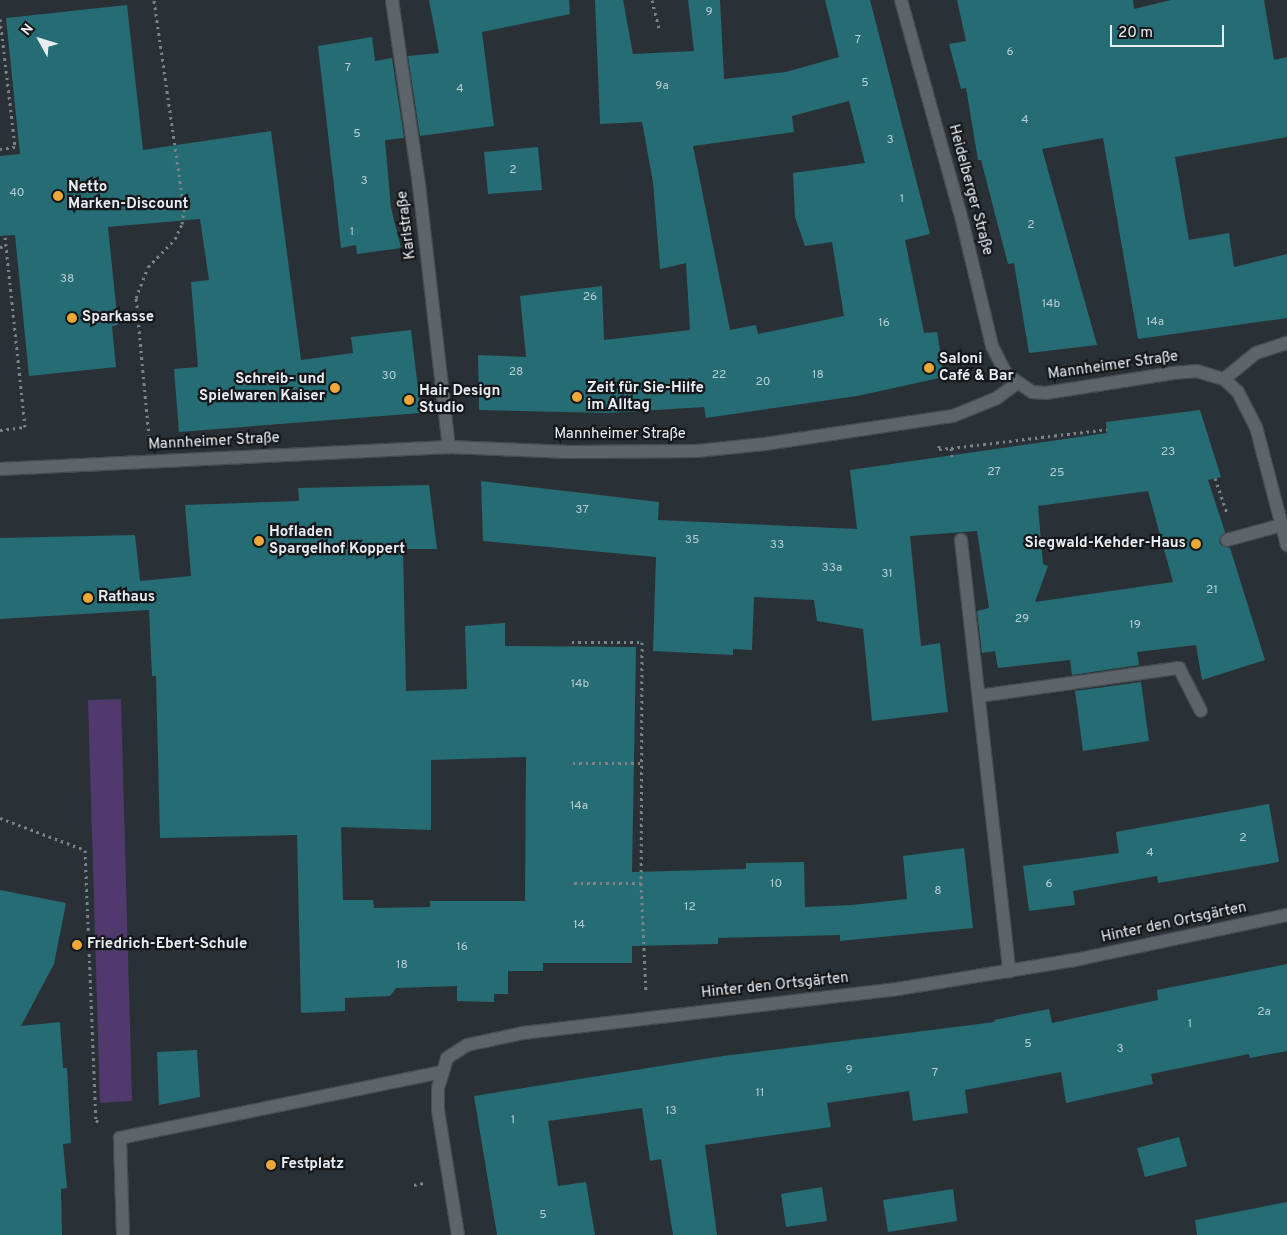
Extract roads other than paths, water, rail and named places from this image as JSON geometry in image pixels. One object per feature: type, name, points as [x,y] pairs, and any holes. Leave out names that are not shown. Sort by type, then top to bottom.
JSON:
[{"type":"street","name":"Karlstraße","points":[[392,0],[419,185],[449,447]]},
{"type":"street","name":"Heidelberger Straße","points":[[901,0],[964,224],[992,346],[1007,375],[1017,383]]},
{"type":"street","points":[[1287,343],[1256,353],[1224,379],[1238,392],[1256,427],[1287,545]]},
{"type":"street","name":"Mannheimer Straße","points":[[0,469],[449,447],[630,453],[765,444],[952,416],[996,398],[1017,383],[1032,392],[1046,393],[1197,371],[1224,379]]},
{"type":"street","points":[[1227,540],[1282,525]]},
{"type":"street","points":[[961,540],[1009,971]]},
{"type":"street","points":[[979,696],[1179,668],[1201,711]]},
{"type":"street","name":"Hinter den Ortsgärten","points":[[458,1235],[438,1110],[442,1072],[447,1058],[467,1045],[523,1034],[646,1018],[891,990],[1076,960],[1287,915]]},
{"type":"street","points":[[124,1235],[120,1138],[442,1072]]},
{"type":"place","name":"Netto Marken-Discount","points":[[58,196]]},
{"type":"place","name":"Sparkasse","points":[[72,318]]},
{"type":"place","name":"Saloni Café & Bar","points":[[929,368]]},
{"type":"place","name":"Schreib- und Spielwaren Kaiser","points":[[335,388]]},
{"type":"place","name":"Zeit für Sie-Hilfe im Alltag","points":[[577,397]]},
{"type":"place","name":"Hair Design Studio","points":[[409,400]]},
{"type":"place","name":"Hofladen Spargelhof Koppert","points":[[259,541]]},
{"type":"place","name":"Siegwald-Kehder-Haus","points":[[1196,544]]},
{"type":"place","name":"Rathaus","points":[[88,598]]},
{"type":"place","name":"Friedrich-Ebert-Schule","points":[[77,945]]},
{"type":"place","name":"Festplatz","points":[[271,1165]]}]
